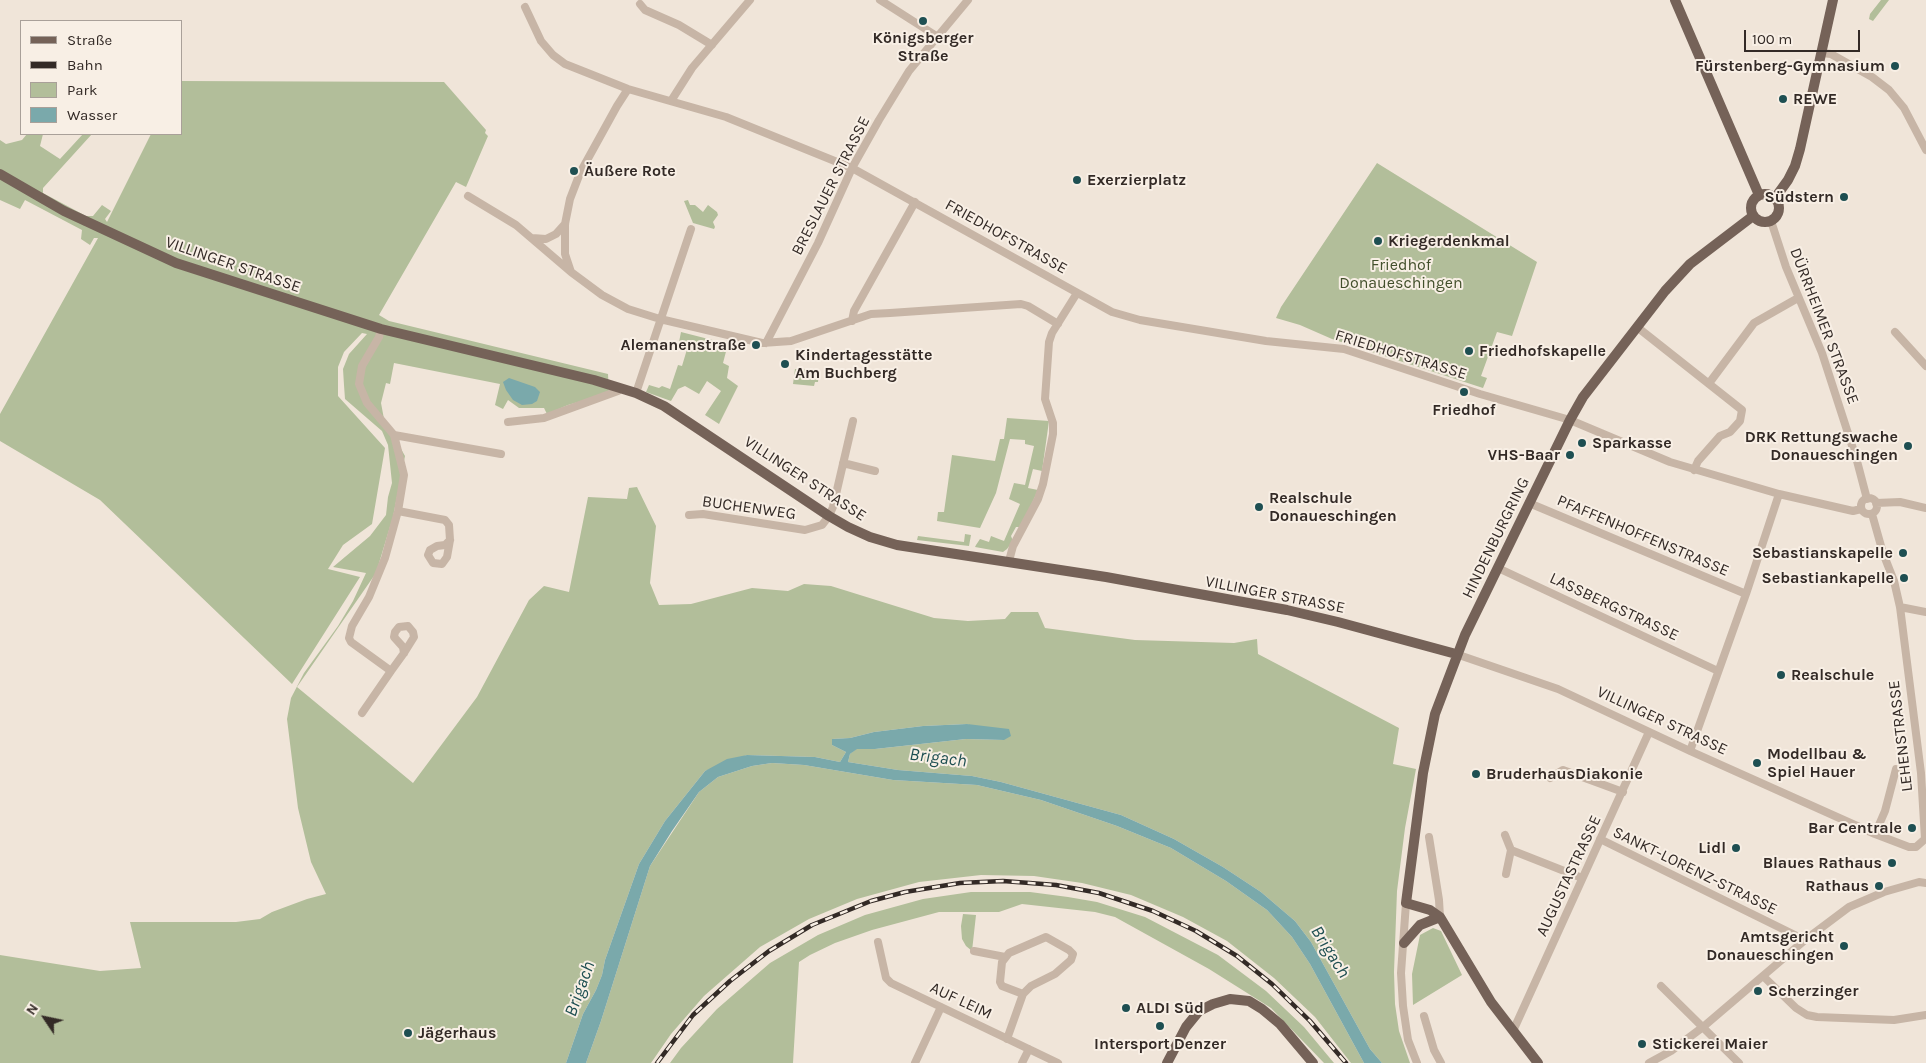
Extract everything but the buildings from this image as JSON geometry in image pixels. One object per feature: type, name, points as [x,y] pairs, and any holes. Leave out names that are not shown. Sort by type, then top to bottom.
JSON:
[{"type":"main road","points":[[1675,0],[1759,195]]},
{"type":"main road","points":[[1775,198],[1788,180],[1800,149],[1833,0]]},
{"type":"main road","name":"VILLINGER STRASSE","points":[[0,174],[64,211],[176,263],[381,329],[554,370],[636,393],[664,406],[848,528],[870,537],[897,545],[1009,561],[1287,610],[1456,654]]},
{"type":"main road","points":[[1768,194],[1775,198],[1779,207],[1777,216],[1771,221],[1763,223],[1756,220],[1750,210],[1751,203],[1759,195],[1768,194]]},
{"type":"main road","name":"HINDENBURGRING","points":[[1406,903],[1423,773],[1433,723],[1456,654],[1570,420],[1583,397],[1665,291],[1690,264],[1753,216]]},
{"type":"main road","points":[[1406,903],[1430,910],[1440,917],[1491,1002],[1538,1063]]},
{"type":"main road","points":[[1404,943],[1420,925],[1440,917]]},
{"type":"main road","points":[[1167,1063],[1186,1027],[1200,1010],[1230,998],[1248,1001],[1262,1009],[1280,1024],[1313,1063]]},
{"type":"street","points":[[671,101],[692,68],[750,0]]},
{"type":"street","points":[[880,0],[938,37]]},
{"type":"street","name":"BRESLAUER STRASSE","points":[[766,343],[809,260],[852,168],[909,71],[968,0]]},
{"type":"street","points":[[640,4],[645,10],[679,25],[712,45]]},
{"type":"street","name":"FRIEDHOFSTRASSE","points":[[525,7],[541,42],[565,64],[628,89],[726,117],[852,168],[1112,312],[1128,318],[1266,341],[1344,348],[1480,394],[1570,420],[1670,462],[1694,470],[1779,494],[1853,511],[1861,509]]},
{"type":"street","points":[[1822,53],[1831,54],[1872,76],[1889,90],[1904,108],[1926,150]]},
{"type":"street","points":[[571,272],[565,254],[565,224],[570,199],[582,168],[628,89]]},
{"type":"street","points":[[468,196],[506,219],[602,295],[628,309],[660,319],[766,343],[791,341],[870,314],[1021,304],[1028,306],[1058,324]]},
{"type":"street","points":[[852,321],[854,311],[915,202]]},
{"type":"street","name":"DÜRRHEIMER STRASSE","points":[[1771,221],[1786,268],[1822,352],[1857,460],[1867,498]]},
{"type":"street","points":[[531,238],[546,239],[556,234],[565,224]]},
{"type":"street","points":[[636,393],[691,229]]},
{"type":"street","points":[[1009,561],[1013,546],[1038,500],[1053,434],[1053,423],[1046,398],[1049,342],[1077,292]]},
{"type":"street","points":[[1710,382],[1754,323],[1798,298]]},
{"type":"street","points":[[1636,327],[1740,406],[1743,414],[1740,421],[1730,432],[1720,436],[1698,461],[1694,470]]},
{"type":"street","points":[[381,329],[379,337],[362,366],[359,384],[367,403],[394,435],[404,475],[398,511],[384,558],[368,597],[352,626],[349,638],[351,642],[392,671]]},
{"type":"street","points":[[1895,332],[1926,366]]},
{"type":"street","points":[[508,422],[544,418],[618,391],[620,388]]},
{"type":"street","points":[[829,516],[853,421]]},
{"type":"street","points":[[394,435],[501,454]]},
{"type":"street","points":[[843,463],[875,471]]},
{"type":"street","points":[[1690,751],[1746,594],[1779,494]]},
{"type":"street","points":[[1876,503],[1876,509],[1872,514],[1866,514],[1861,509],[1862,502],[1867,498],[1872,499],[1876,503],[1900,502],[1926,508]]},
{"type":"street","name":"PFAFFENHOFFENSTRASSE","points":[[1530,503],[1746,594]]},
{"type":"street","points":[[398,511],[445,520],[451,530],[450,540]]},
{"type":"street","name":"BUCHENWEG","points":[[689,515],[703,514],[805,530],[822,525],[829,516]]},
{"type":"street","name":"LEHENSTRASSE","points":[[1872,514],[1883,553],[1894,581],[1900,607],[1923,773],[1926,839]]},
{"type":"street","name":"LASSBERGSTRASSE","points":[[1498,568],[1718,671]]},
{"type":"street","points":[[1900,607],[1926,612]]},
{"type":"street","points":[[362,713],[404,653]]},
{"type":"street","name":"VILLINGER STRASSE","points":[[1456,654],[1558,689],[1875,834],[1909,847],[1916,847],[1926,839]]},
{"type":"street","name":"AUGUSTASTRASSE","points":[[1512,1031],[1649,732]]},
{"type":"street","points":[[1875,834],[1885,811],[1896,769]]},
{"type":"street","points":[[1550,778],[1563,770],[1623,792]]},
{"type":"street","points":[[1505,835],[1510,850],[1506,874]]},
{"type":"street","points":[[1429,837],[1440,917]]},
{"type":"street","name":"SANKT-LORENZ-STRASSE","points":[[1600,840],[1805,940]]},
{"type":"street","points":[[1510,850],[1582,878]]},
{"type":"street","points":[[1649,1063],[1671,1051],[1702,1027],[1805,940],[1849,907],[1884,892],[1919,882],[1926,883]]},
{"type":"street","points":[[1406,903],[1402,973],[1403,1006],[1408,1040],[1417,1063]]},
{"type":"street","points":[[1007,1039],[1024,994],[1031,986],[1072,960],[1073,954],[1046,938],[1009,953],[1002,962],[1000,982],[1002,986],[1024,994]]},
{"type":"street","name":"AUF LEIM","points":[[878,942],[886,978],[891,984],[1058,1063]]},
{"type":"street","points":[[974,952],[1005,957]]},
{"type":"street","points":[[1763,976],[1796,1008],[1807,1015],[1894,1020],[1926,1015]]},
{"type":"street","points":[[1661,986],[1739,1063]]},
{"type":"street","points":[[915,1063],[942,1008]]},
{"type":"street","points":[[1424,1016],[1434,1050],[1441,1063]]},
{"type":"street","points":[[1022,1063],[1028,1049]]},
{"type":"green space","points":[[1881,0],[1889,0],[1873,21],[1869,19],[1870,14]]},
{"type":"green space","points":[[182,81],[444,82],[486,130],[485,133],[488,136],[466,187],[456,182],[379,315],[389,321],[608,374],[609,393],[568,405],[547,414],[544,408],[519,408],[508,400],[503,409],[495,405],[500,384],[394,363],[390,384],[386,383],[381,403],[384,419],[405,456],[393,517],[376,573],[297,687],[413,783],[477,697],[529,600],[544,586],[569,592],[588,497],[627,499],[629,488],[637,487],[656,526],[650,583],[659,605],[691,604],[752,588],[788,591],[804,584],[831,586],[934,618],[968,621],[1005,619],[1011,612],[1038,612],[1045,628],[1135,640],[1234,643],[1257,639],[1258,654],[1399,728],[1393,764],[1416,769],[1405,828],[1397,891],[1394,972],[1395,1004],[1399,1031],[1410,1063],[1382,1063],[1370,1049],[1311,942],[1295,921],[1261,892],[1223,867],[1174,839],[1121,815],[1001,782],[972,776],[898,770],[848,762],[850,754],[856,749],[875,749],[966,739],[1004,740],[967,724],[923,726],[874,732],[850,738],[832,739],[832,745],[846,752],[840,762],[815,757],[747,755],[705,771],[665,821],[639,864],[605,960],[602,975],[583,1014],[566,1063],[0,1063],[0,955],[100,971],[141,968],[130,922],[236,922],[260,919],[272,912],[326,894],[311,862],[298,808],[287,719],[291,698],[304,673],[338,626],[353,601],[366,573],[333,567],[370,536],[386,515],[392,483],[388,445],[382,431],[345,399],[343,369],[349,354],[367,334],[362,333],[344,352],[338,367],[338,396],[385,448],[372,524],[343,545],[328,569],[360,577],[292,684],[100,500],[0,441],[0,414],[98,238],[94,238],[90,245],[81,239],[82,230],[25,200],[20,209],[0,200],[0,140],[6,144],[22,140],[26,135],[43,135],[40,146],[60,159],[82,135],[91,135],[43,188],[43,193],[86,216],[93,216],[102,205],[111,211],[105,219],[107,222],[150,135],[182,135]]},
{"type":"green space","name":"Friedhof Donaueschingen","points":[[1377,163],[1537,262],[1512,336],[1497,332],[1481,376],[1487,378],[1483,388],[1332,339],[1300,325],[1276,318],[1281,307]]},
{"type":"green space","points":[[688,200],[690,205],[695,205],[703,212],[708,205],[717,212],[718,215],[713,222],[714,229],[693,223],[684,201]]},
{"type":"green space","points":[[681,332],[728,344],[723,363],[729,366],[727,378],[738,386],[719,424],[705,415],[721,391],[707,381],[699,394],[685,386],[678,389],[671,401],[646,392],[649,385],[670,389],[678,365],[682,366],[688,346],[679,342]]},
{"type":"green space","points":[[795,369],[819,370],[818,382],[815,382],[814,386],[793,384]]},
{"type":"green space","points":[[1007,418],[1049,421],[1042,471],[1033,469],[1028,488],[1038,490],[1021,527],[1016,527],[1011,536],[1013,541],[1003,552],[975,547],[980,539],[989,542],[991,536],[1004,541],[1020,504],[1009,499],[1014,483],[1025,485],[1034,446],[1025,444],[1025,440],[1010,439],[996,493],[980,528],[937,521],[938,512],[944,512],[952,455],[995,461],[1000,439],[1004,439]]},
{"type":"green space","points":[[965,534],[971,535],[969,546],[917,540],[918,536],[964,542]]},
{"type":"green space","points":[[772,763],[804,765],[893,780],[977,785],[1041,800],[1117,826],[1171,848],[1226,881],[1267,910],[1292,937],[1310,964],[1364,1063],[1351,1063],[1315,1017],[1274,978],[1227,941],[1183,917],[1131,895],[1082,883],[1034,876],[981,875],[919,882],[857,899],[809,919],[760,947],[704,996],[671,1034],[651,1063],[586,1063],[650,866],[699,792],[718,777],[752,766]]},
{"type":"green space","points":[[971,892],[1030,892],[1068,897],[1097,902],[1145,917],[1218,955],[1266,991],[1304,1027],[1334,1063],[1324,1063],[1271,1008],[1209,969],[1115,917],[1095,912],[1022,904],[999,912],[939,912],[872,930],[835,943],[799,962],[793,1063],[670,1063],[681,1048],[717,1009],[770,963],[818,935],[865,915],[923,899]]},
{"type":"green space","points":[[963,914],[976,915],[972,951],[962,939],[961,926]]},
{"type":"green space","points":[[1433,928],[1441,931],[1462,975],[1413,1005],[1412,974],[1420,935]]},
{"type":"water","points":[[509,378],[535,387],[540,392],[537,401],[532,404],[522,405],[513,400],[503,382]]},
{"type":"water","points":[[967,724],[1009,729],[1011,736],[1004,740],[966,739],[875,749],[857,749],[850,754],[848,762],[898,770],[972,776],[1001,782],[1121,815],[1174,839],[1223,867],[1261,892],[1295,921],[1311,942],[1370,1049],[1382,1063],[1364,1063],[1310,964],[1292,937],[1267,910],[1226,881],[1171,848],[1117,826],[1041,800],[977,785],[893,780],[804,765],[772,763],[752,766],[718,777],[699,792],[672,831],[650,866],[586,1063],[566,1063],[583,1014],[602,975],[605,960],[639,864],[665,821],[705,771],[727,759],[747,755],[815,757],[840,762],[846,752],[832,745],[832,739],[850,738],[874,732],[923,726]]},
{"type":"railway","points":[[657,1063],[693,1015],[730,981],[769,951],[812,925],[871,901],[905,892],[960,883],[1003,881],[1056,885],[1099,893],[1153,911],[1196,931],[1237,956],[1272,984],[1310,1021],[1346,1063]]},
{"type":"place","name":"Königsberger Straße","points":[[923,21]]},
{"type":"place","name":"Fürstenberg-Gymnasium","points":[[1895,66]]},
{"type":"place","name":"REWE","points":[[1783,99]]},
{"type":"place","name":"Äußere Rote","points":[[574,171]]},
{"type":"place","name":"Exerzierplatz","points":[[1077,180]]},
{"type":"place","name":"Südstern","points":[[1844,197]]},
{"type":"place","name":"Kriegerdenkmal","points":[[1378,241]]},
{"type":"place","name":"Alemanenstraße","points":[[756,345]]},
{"type":"place","name":"Friedhofskapelle","points":[[1469,351]]},
{"type":"place","name":"Kindertagesstätte Am Buchberg","points":[[785,364]]},
{"type":"place","name":"Friedhof","points":[[1464,392]]},
{"type":"place","name":"Sparkasse","points":[[1582,443]]},
{"type":"place","name":"DRK Rettungswache Donaueschingen","points":[[1908,446]]},
{"type":"place","name":"VHS-Baar","points":[[1570,455]]},
{"type":"place","name":"Realschule Donaueschingen","points":[[1259,507]]},
{"type":"place","name":"Sebastianskapelle","points":[[1903,553]]},
{"type":"place","name":"Sebastiankapelle","points":[[1904,578]]},
{"type":"place","name":"Realschule","points":[[1781,675]]},
{"type":"place","name":"Modellbau & Spiel Hauer","points":[[1757,763]]},
{"type":"place","name":"BruderhausDiakonie","points":[[1476,774]]},
{"type":"place","name":"Bar Centrale","points":[[1912,828]]},
{"type":"place","name":"Lidl","points":[[1736,848]]},
{"type":"place","name":"Blaues Rathaus","points":[[1892,863]]},
{"type":"place","name":"Rathaus","points":[[1879,886]]},
{"type":"place","name":"Amtsgericht Donaueschingen","points":[[1844,946]]},
{"type":"place","name":"Scherzinger","points":[[1758,991]]},
{"type":"place","name":"ALDI Süd","points":[[1126,1008]]},
{"type":"place","name":"Intersport Denzer","points":[[1160,1026]]},
{"type":"place","name":"Jägerhaus","points":[[408,1033]]},
{"type":"place","name":"Stickerei Maier","points":[[1642,1044]]},
{"type":"water label","name":"Brigach","points":[[938,758]]},
{"type":"water label","name":"Brigach","points":[[1330,952]]},
{"type":"water label","name":"Brigach","points":[[580,989]]}]
